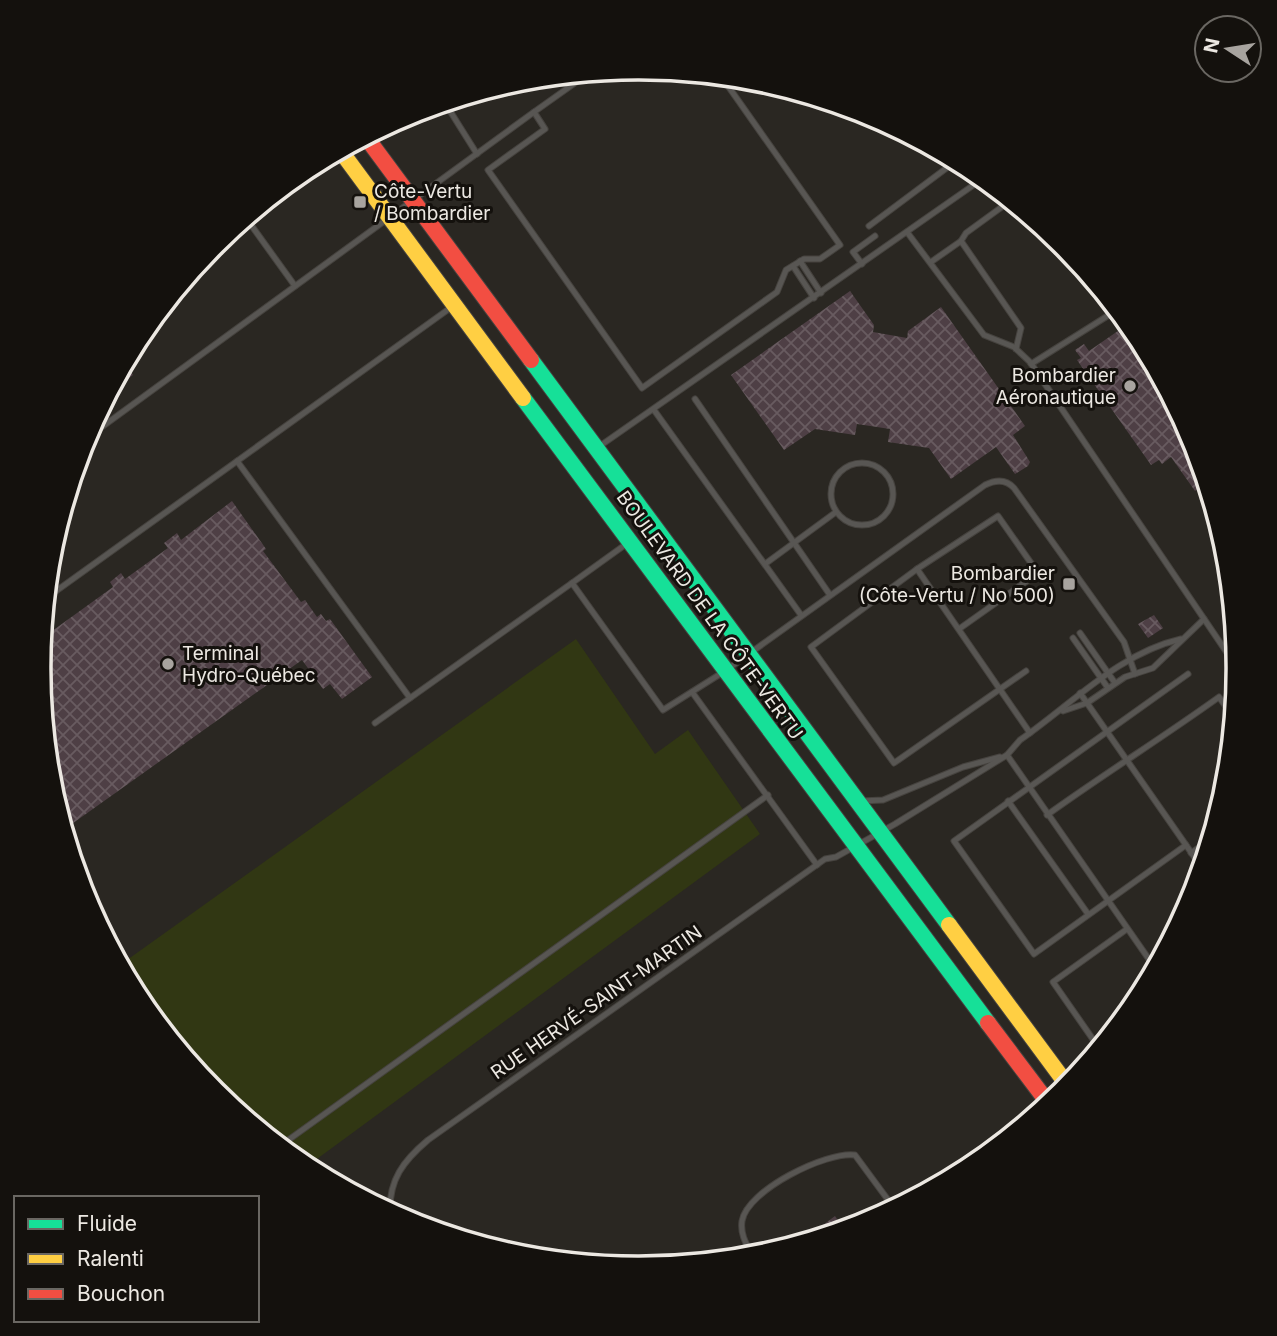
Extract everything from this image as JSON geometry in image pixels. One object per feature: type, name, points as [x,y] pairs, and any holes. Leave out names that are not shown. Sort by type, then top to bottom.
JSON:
[{"type":"street","name":"BOULEVARD DE LA CÔTE-VERTU","points":[[372,144],[1061,1076]]},
{"type":"street","name":"BOULEVARD DE LA CÔTE-VERTU","points":[[346,158],[1042,1095]]},
{"type":"lane","points":[[103,426],[573,84]]},
{"type":"lane","points":[[534,112],[545,129],[488,170],[642,388],[777,292],[784,273],[793,266],[800,261],[820,259],[840,245],[728,87]]},
{"type":"lane","points":[[450,111],[477,154]]},
{"type":"lane","points":[[869,226],[947,168]]},
{"type":"lane","points":[[597,448],[973,185]]},
{"type":"lane","points":[[931,262],[1002,207]]},
{"type":"lane","points":[[251,226],[295,286]]},
{"type":"lane","points":[[907,232],[984,335],[1016,348],[1031,364],[1226,651]]},
{"type":"lane","points":[[862,264],[853,252],[876,236]]},
{"type":"lane","points":[[961,241],[1021,328],[1016,348]]},
{"type":"lane","points":[[800,261],[821,293]]},
{"type":"lane","points":[[793,266],[814,298]]},
{"type":"lane","points":[[56,591],[455,304]]},
{"type":"lane","points":[[1031,364],[1109,315]]},
{"type":"lane","points":[[695,399],[830,595]]},
{"type":"lane","points":[[654,410],[801,615]]},
{"type":"lane","points":[[237,461],[410,698]]},
{"type":"lane","points":[[856,463],[867,463],[884,471],[893,490],[889,510],[882,518],[863,525],[844,520],[836,512],[830,492],[838,473],[856,463]]},
{"type":"lane","points":[[572,583],[663,709],[725,671],[985,485],[1002,481],[1014,488],[1124,642],[1135,674]]},
{"type":"lane","points":[[765,564],[836,512]]},
{"type":"lane","points":[[959,629],[1038,572],[998,516],[917,569],[811,647],[894,763],[1026,671]]},
{"type":"lane","points":[[375,723],[629,541]]},
{"type":"lane","points":[[917,569],[1030,733]]},
{"type":"lane","points":[[1061,712],[1087,703],[1115,683],[1159,664],[1181,639],[1204,619]]},
{"type":"lane","points":[[1080,633],[1115,683]]},
{"type":"lane","points":[[1073,638],[1108,688]]},
{"type":"lane","points":[[1061,712],[1080,693],[1154,645],[1181,639]]},
{"type":"lane","points":[[1186,845],[1034,954],[954,841],[1188,674]]},
{"type":"lane","points":[[692,692],[817,865]]},
{"type":"lane","points":[[1080,693],[1195,858]]},
{"type":"lane","points":[[1047,815],[1117,764],[1127,761],[1219,697],[1225,705]]},
{"type":"lane","name":"RUE HERVÉ-SAINT-MARTIN","points":[[390,1200],[394,1178],[414,1152],[428,1140],[817,865],[881,831],[1007,755],[1030,733],[1061,712]]},
{"type":"lane","points":[[860,801],[883,800],[963,767],[1007,755],[1149,960]]},
{"type":"lane","points":[[289,1140],[768,795]]},
{"type":"lane","points":[[1008,801],[1088,914]]},
{"type":"lane","points":[[1191,853],[1198,848]]},
{"type":"lane","points":[[1093,1040],[1053,982],[1128,929]]},
{"type":"lane","points":[[747,1245],[742,1236],[742,1220],[748,1206],[760,1193],[826,1158],[844,1153],[855,1155],[888,1200]]},
{"type":"green space","points":[[576,639],[655,754],[688,730],[760,834],[316,1160],[251,1110],[223,1084],[172,1026],[128,960]]},
{"type":"building","name":"Bombardier Aéronautique","points":[[850,291],[874,325],[873,332],[907,338],[908,331],[941,307],[1025,426],[1013,435],[1030,462],[1028,466],[1015,474],[996,447],[951,479],[929,448],[888,442],[890,429],[857,424],[855,435],[815,429],[784,450],[731,375]]},
{"type":"building","name":"Bombardier Aéronautique","points":[[1119,330],[1166,408],[1198,489],[1195,491],[1171,457],[1162,464],[1159,460],[1151,465],[1077,360],[1081,358],[1075,350],[1084,344],[1089,351]]},
{"type":"building","name":"Terminal Hydro-Québec","points":[[232,501],[266,549],[263,551],[301,602],[305,600],[317,617],[321,614],[326,621],[330,619],[372,677],[342,699],[330,684],[323,689],[302,660],[72,824],[56,745],[52,706],[52,631],[113,587],[110,582],[121,573],[125,579],[168,548],[164,543],[177,533],[181,540]]},
{"type":"building","points":[[1154,615],[1163,628],[1148,638],[1138,624]]},
{"type":"building","points":[[835,1216],[838,1221],[824,1226]]},
{"type":"traffic: fast","points":[[531,360],[949,925]]},
{"type":"traffic: fast","points":[[523,398],[988,1023]]},
{"type":"traffic: slow","points":[[346,158],[523,398]]},
{"type":"traffic: slow","points":[[949,925],[1061,1076]]},
{"type":"traffic: jam","points":[[372,145],[531,360]]},
{"type":"traffic: jam","points":[[988,1023],[1042,1095]]},
{"type":"place","name":"Côte-Vertu / Bombardier","points":[[360,202]]},
{"type":"place","name":"Bombardier Aéronautique","points":[[1130,386]]},
{"type":"place","name":"Bombardier (Côte-Vertu / No 500)","points":[[1069,584]]},
{"type":"place","name":"Terminal Hydro-Québec","points":[[168,664]]}]
